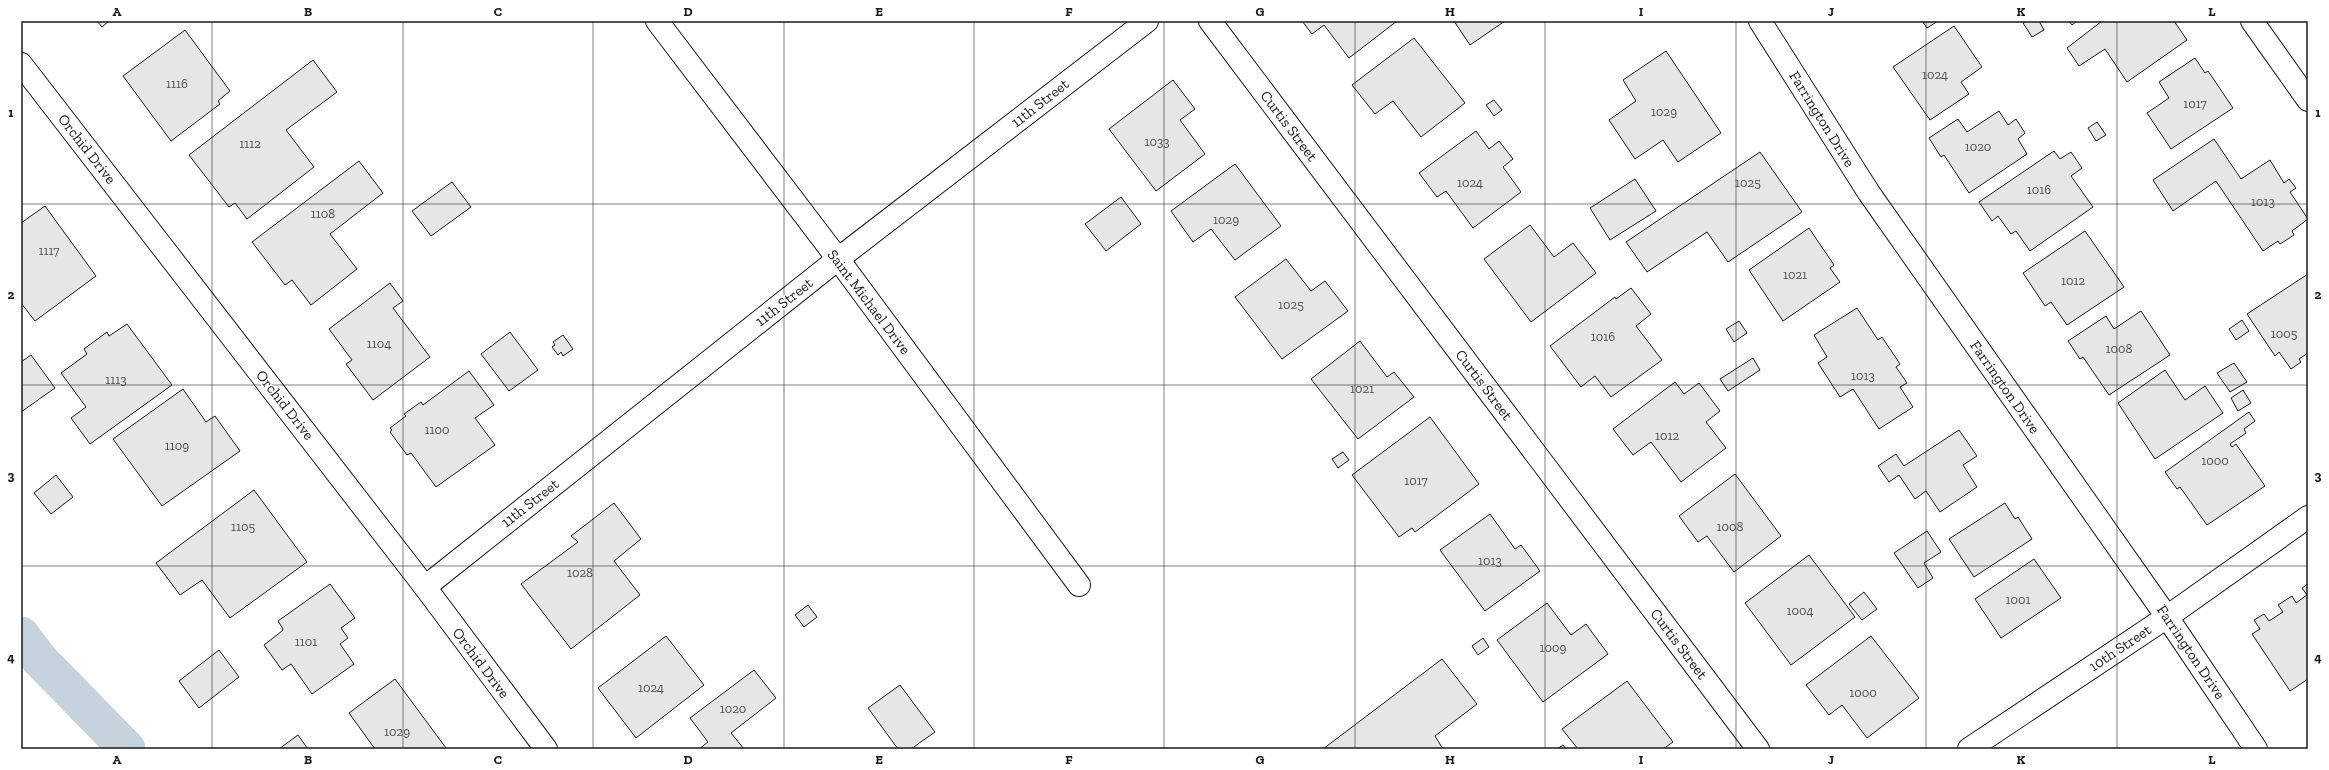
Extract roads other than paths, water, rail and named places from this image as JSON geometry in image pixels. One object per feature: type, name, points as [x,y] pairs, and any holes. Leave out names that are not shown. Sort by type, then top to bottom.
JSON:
[{"type":"street","name":"Saint Michael Drive","points":[[657,21],[838,259],[1079,585]]},
{"type":"street","name":"11th Street","points":[[424,587],[838,259],[1147,21]]},
{"type":"street","name":"Curtis Street","points":[[1210,21],[1758,749]]},
{"type":"street","name":"Farrington Drive","points":[[1760,21],[1869,193],[2167,617],[2256,749]]},
{"type":"street","points":[[2252,21],[2308,100]]},
{"type":"street","name":"Orchid Drive","points":[[21,64],[424,587],[546,749]]},
{"type":"street","name":"10th Street","points":[[1969,749],[2167,617],[2308,517]]},
{"type":"waterway","points":[[21,635],[40,660],[127,749]]}]
